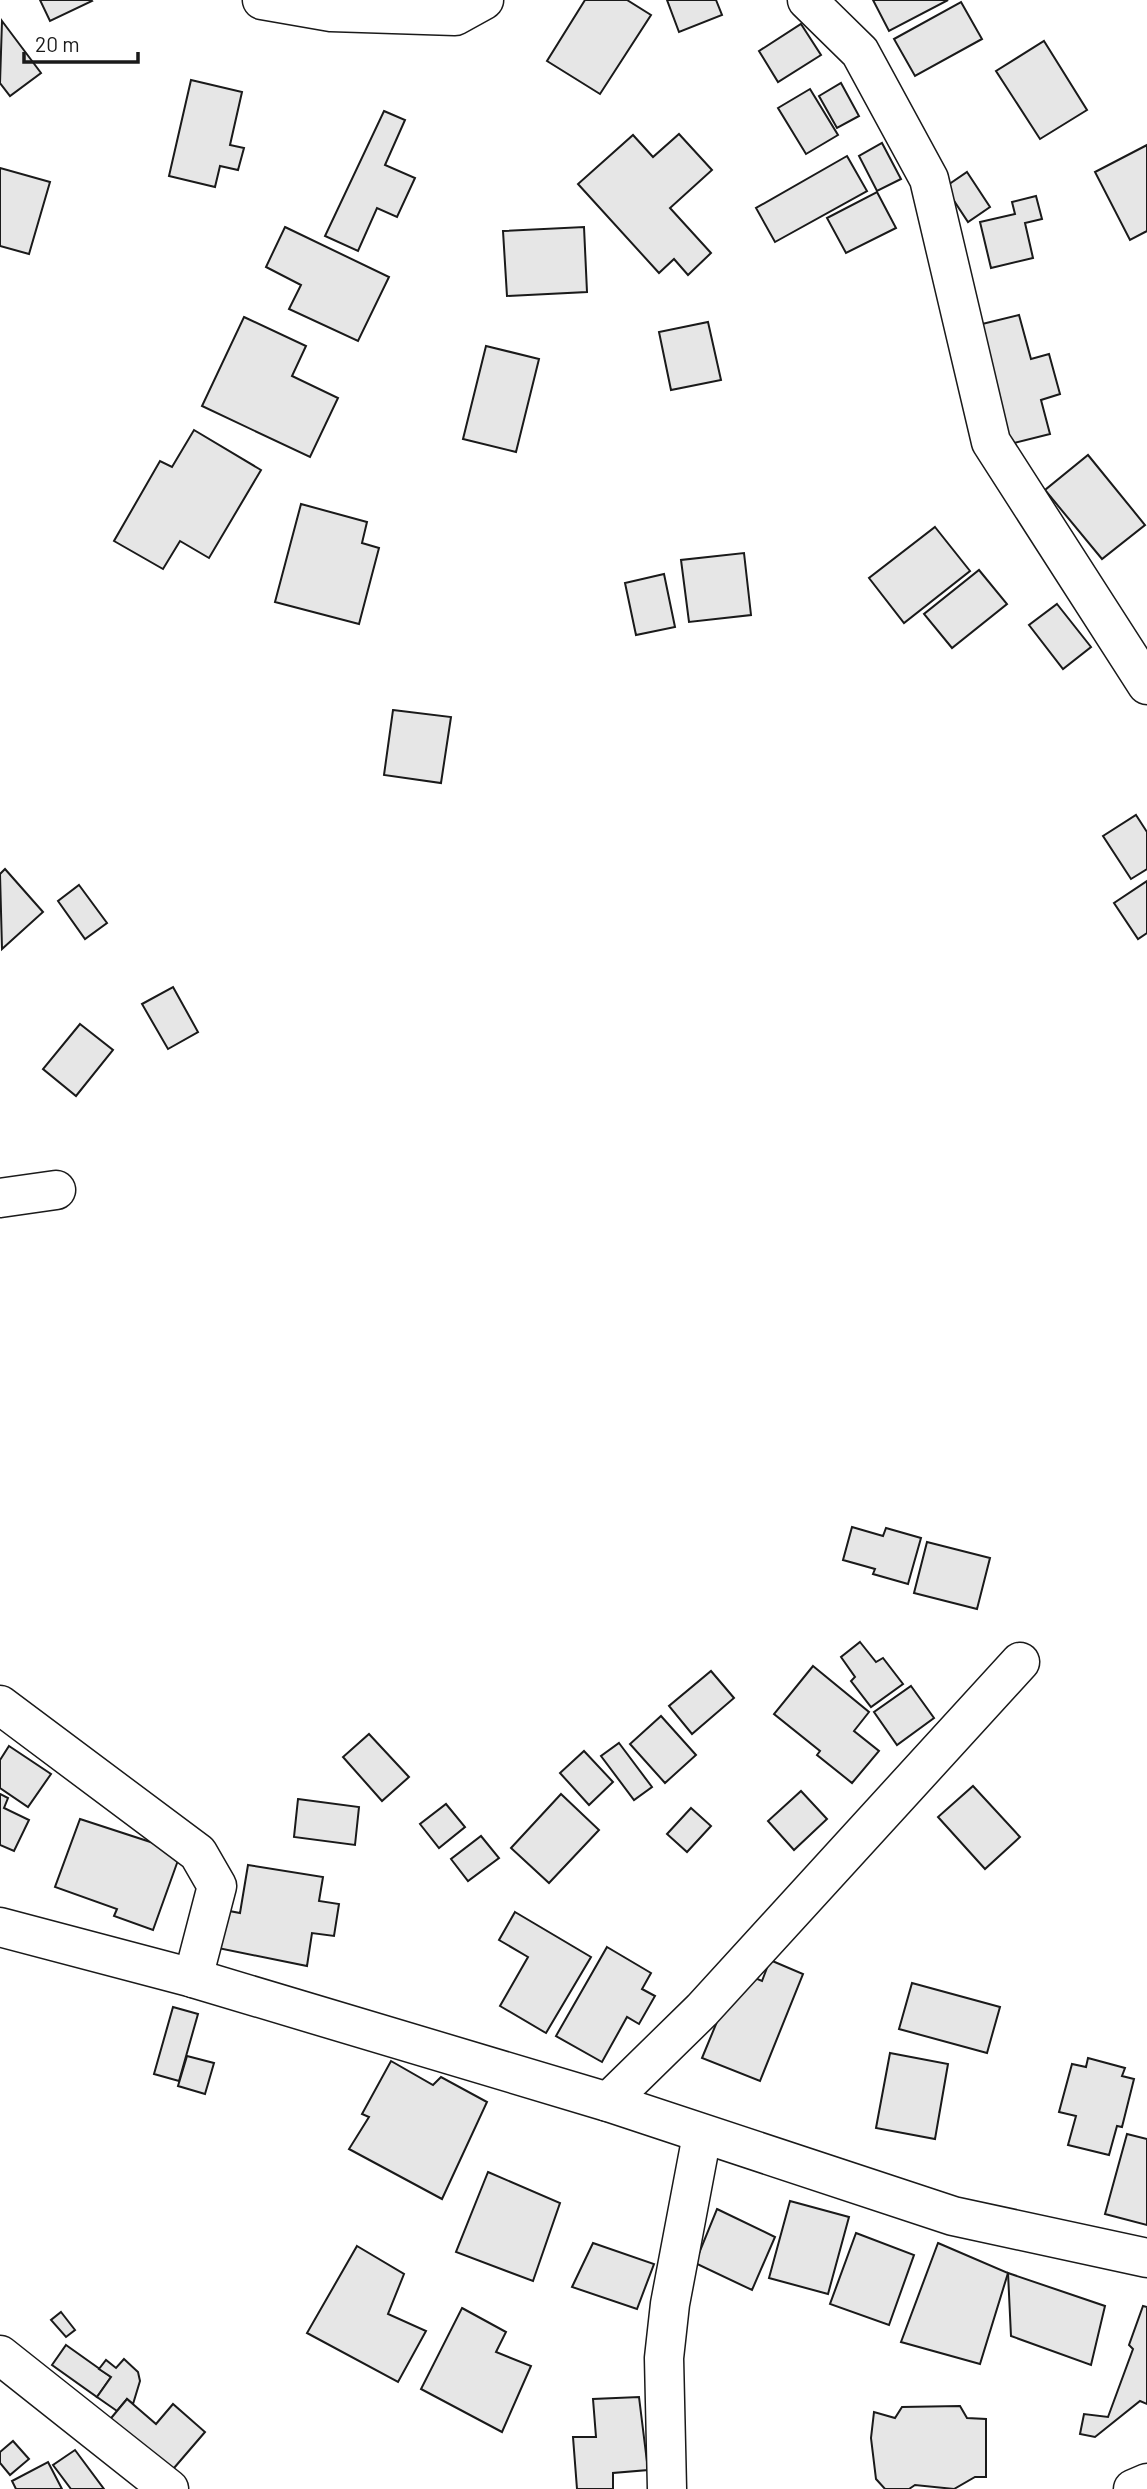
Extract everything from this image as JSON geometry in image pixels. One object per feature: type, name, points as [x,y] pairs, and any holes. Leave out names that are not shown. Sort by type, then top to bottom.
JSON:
[{"type":"street","points":[[262,0],[331,12],[455,16],[484,0]]},
{"type":"street","points":[[807,0],[860,52],[929,179],[991,442],[1147,685]]},
{"type":"street","points":[[0,1198],[57,1190]]},
{"type":"street","points":[[608,2102],[702,2010],[1020,1662]]},
{"type":"street","points":[[0,1705],[198,1853],[217,1886],[193,1978]]},
{"type":"street","points":[[0,1927],[193,1978],[608,2102],[953,2216],[1147,2258]]},
{"type":"street","points":[[667,2489],[664,2358],[670,2304],[702,2135]]},
{"type":"street","points":[[0,2355],[169,2489]]},
{"type":"street","points":[[1133,2489],[1147,2483]]},
{"type":"building","points":[[40,0],[91,0],[92,1],[50,21]]},
{"type":"building","points":[[585,0],[627,0],[651,15],[600,94],[547,61]]},
{"type":"building","points":[[667,0],[716,0],[722,15],[679,32]]},
{"type":"building","points":[[873,0],[948,0],[889,31]]},
{"type":"building","points":[[961,2],[982,39],[915,76],[894,39]]},
{"type":"building","points":[[2,21],[41,73],[10,96],[0,83]]},
{"type":"building","points":[[801,24],[821,55],[778,82],[759,51]]},
{"type":"building","points":[[1044,41],[1087,110],[1040,139],[996,71]]},
{"type":"building","points":[[191,80],[242,92],[230,145],[244,148],[238,170],[220,166],[215,187],[169,176]]},
{"type":"building","points":[[841,83],[859,116],[837,128],[819,96]]},
{"type":"building","points":[[810,89],[838,135],[806,154],[778,108]]},
{"type":"building","points":[[384,111],[405,120],[385,165],[415,178],[397,217],[377,208],[358,251],[325,236]]},
{"type":"building","points":[[679,134],[712,170],[670,208],[711,253],[688,275],[674,259],[659,273],[578,184],[633,135],[653,157]]},
{"type":"building","points":[[882,143],[901,179],[877,191],[859,156]]},
{"type":"building","points":[[1147,145],[1147,231],[1130,240],[1095,172]]},
{"type":"building","points":[[847,156],[867,191],[775,242],[756,208]]},
{"type":"building","points":[[0,168],[50,182],[29,254],[0,246]]},
{"type":"building","points":[[967,172],[990,207],[968,222],[945,187]]},
{"type":"building","points":[[877,192],[896,228],[846,253],[827,218]]},
{"type":"building","points":[[1036,196],[1042,219],[1025,223],[1033,258],[991,268],[980,222],[1015,214],[1012,202]]},
{"type":"building","points":[[285,227],[389,277],[358,341],[289,309],[301,285],[266,267]]},
{"type":"building","points":[[584,227],[587,292],[507,296],[503,231]]},
{"type":"building","points":[[1019,315],[1031,359],[1049,354],[1060,394],[1041,400],[1050,434],[1010,444],[978,325]]},
{"type":"building","points":[[244,317],[306,346],[292,376],[338,398],[310,457],[202,406]]},
{"type":"building","points":[[708,322],[721,380],[671,390],[659,332]]},
{"type":"building","points":[[486,346],[539,359],[516,452],[463,439]]},
{"type":"building","points":[[194,430],[261,470],[209,558],[180,541],[163,569],[114,541],[160,461],[172,467]]},
{"type":"building","points":[[1088,455],[1145,525],[1102,559],[1045,490]]},
{"type":"building","points":[[301,504],[367,522],[362,543],[379,548],[359,624],[275,602]]},
{"type":"building","points":[[935,527],[970,571],[904,623],[869,578]]},
{"type":"building","points":[[744,553],[751,615],[689,622],[681,560]]},
{"type":"building","points":[[979,570],[1007,604],[952,648],[924,614]]},
{"type":"building","points":[[664,574],[675,627],[636,635],[625,583]]},
{"type":"building","points":[[1057,604],[1091,647],[1063,669],[1029,625]]},
{"type":"building","points":[[393,710],[451,717],[441,783],[384,775]]},
{"type":"building","points":[[1136,815],[1147,832],[1147,869],[1131,879],[1103,836]]},
{"type":"building","points":[[5,869],[43,912],[2,949],[0,874]]},
{"type":"building","points":[[1147,881],[1147,933],[1138,939],[1114,903]]},
{"type":"building","points":[[79,885],[107,923],[85,939],[58,901]]},
{"type":"building","points":[[173,987],[198,1032],[168,1049],[142,1004]]},
{"type":"building","points":[[80,1024],[113,1050],[76,1096],[43,1069]]},
{"type":"building","points":[[852,1527],[883,1536],[886,1528],[921,1538],[908,1584],[873,1574],[875,1569],[843,1560]]},
{"type":"building","points":[[927,1542],[990,1558],[977,1609],[914,1593]]},
{"type":"building","points":[[860,1642],[876,1662],[883,1658],[903,1684],[871,1707],[851,1681],[855,1677],[841,1657]]},
{"type":"building","points":[[813,1666],[869,1712],[854,1731],[879,1751],[852,1783],[817,1755],[820,1751],[774,1714]]},
{"type":"building","points":[[711,1671],[734,1698],[692,1734],[669,1706]]},
{"type":"building","points":[[911,1686],[934,1718],[897,1745],[874,1712]]},
{"type":"building","points":[[661,1716],[696,1755],[665,1783],[630,1744]]},
{"type":"building","points":[[369,1734],[409,1777],[382,1801],[343,1757]]},
{"type":"building","points":[[619,1743],[652,1787],[634,1800],[601,1756]]},
{"type":"building","points":[[9,1746],[51,1774],[28,1807],[0,1788],[0,1760]]},
{"type":"building","points":[[584,1751],[613,1782],[589,1805],[560,1773]]},
{"type":"building","points":[[973,1786],[1020,1837],[985,1869],[938,1817]]},
{"type":"building","points":[[801,1791],[827,1819],[794,1850],[768,1821]]},
{"type":"building","points":[[0,1794],[8,1798],[4,1808],[29,1820],[14,1851],[0,1845]]},
{"type":"building","points":[[561,1794],[599,1830],[549,1883],[511,1848]]},
{"type":"building","points":[[298,1799],[359,1807],[355,1845],[294,1837]]},
{"type":"building","points":[[446,1804],[465,1827],[439,1848],[420,1824]]},
{"type":"building","points":[[691,1808],[711,1826],[687,1852],[667,1834]]},
{"type":"building","points":[[80,1819],[181,1852],[153,1930],[114,1916],[117,1909],[55,1887]]},
{"type":"building","points":[[481,1836],[499,1858],[468,1881],[451,1859]]},
{"type":"building","points":[[248,1865],[323,1877],[319,1901],[339,1904],[334,1936],[312,1933],[307,1966],[218,1948],[224,1910],[240,1913]]},
{"type":"building","points":[[515,1912],[591,1957],[546,2033],[500,2006],[528,1957],[499,1940]]},
{"type":"building","points":[[607,1947],[651,1973],[642,1989],[655,1996],[639,2024],[627,2017],[602,2062],[556,2036]]},
{"type":"building","points":[[770,1960],[803,1974],[760,2081],[702,2058],[738,1971],[762,1981]]},
{"type":"building","points":[[912,1983],[1000,2007],[987,2053],[899,2029]]},
{"type":"building","points":[[173,2007],[198,2014],[179,2081],[154,2074]]},
{"type":"building","points":[[890,2053],[948,2064],[935,2139],[876,2128]]},
{"type":"building","points":[[187,2056],[214,2063],[205,2094],[178,2086]]},
{"type":"building","points":[[1088,2058],[1125,2068],[1122,2076],[1134,2079],[1122,2127],[1117,2126],[1109,2155],[1068,2145],[1076,2116],[1059,2112],[1072,2064],[1086,2067]]},
{"type":"building","points":[[391,2061],[433,2085],[441,2077],[487,2102],[442,2199],[349,2149],[369,2117],[362,2114]]},
{"type":"building","points":[[1127,2134],[1147,2139],[1147,2225],[1105,2214]]},
{"type":"building","points":[[488,2172],[560,2203],[533,2281],[456,2252]]},
{"type":"building","points":[[790,2201],[849,2217],[828,2294],[769,2278]]},
{"type":"building","points":[[717,2209],[775,2237],[752,2290],[695,2263]]},
{"type":"building","points":[[856,2233],[914,2255],[889,2325],[830,2304]]},
{"type":"building","points":[[593,2243],[654,2264],[637,2309],[572,2287]]},
{"type":"building","points":[[938,2243],[1008,2273],[980,2364],[901,2342]]},
{"type":"building","points":[[357,2246],[404,2274],[388,2314],[426,2331],[398,2382],[307,2333]]},
{"type":"building","points":[[1008,2273],[1105,2306],[1091,2365],[1011,2336]]},
{"type":"building","points":[[1143,2306],[1147,2307],[1147,2404],[1140,2401],[1095,2437],[1080,2434],[1084,2414],[1108,2417],[1133,2349],[1129,2345]]},
{"type":"building","points":[[462,2308],[506,2332],[496,2352],[531,2366],[502,2432],[421,2389]]},
{"type":"building","points":[[61,2312],[75,2330],[66,2337],[51,2320]]},
{"type":"building","points":[[66,2345],[111,2377],[97,2397],[52,2365]]},
{"type":"building","points":[[124,2359],[138,2372],[140,2381],[133,2404],[127,2399],[117,2411],[97,2397],[111,2377],[99,2369],[106,2360],[116,2368]]},
{"type":"building","points":[[639,2397],[648,2470],[613,2473],[613,2489],[577,2489],[573,2437],[596,2437],[593,2399]]},
{"type":"building","points":[[127,2399],[156,2424],[173,2404],[205,2432],[168,2475],[107,2423]]},
{"type":"building","points":[[960,2406],[967,2418],[986,2419],[986,2477],[975,2477],[954,2489],[915,2485],[909,2489],[885,2489],[876,2479],[871,2438],[874,2412],[895,2418],[902,2407]]},
{"type":"building","points":[[13,2441],[29,2459],[10,2475],[0,2463],[0,2452]]},
{"type":"building","points":[[75,2450],[104,2489],[71,2489],[53,2465]]},
{"type":"building","points":[[48,2462],[62,2489],[16,2489],[12,2481]]}]
